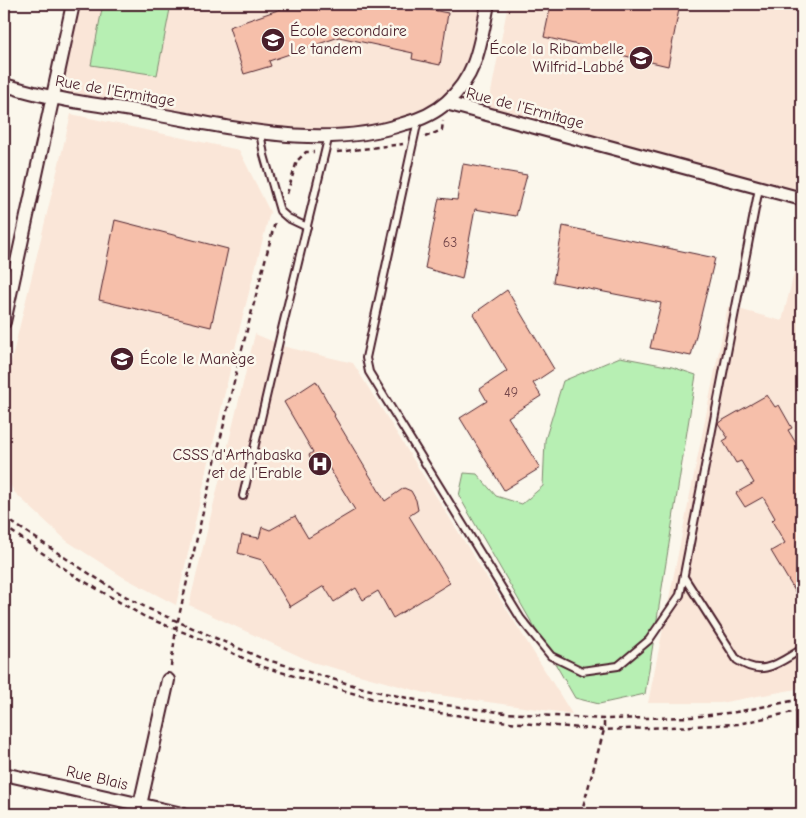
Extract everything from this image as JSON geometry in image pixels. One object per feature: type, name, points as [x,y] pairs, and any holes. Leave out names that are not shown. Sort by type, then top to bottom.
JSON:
[{"type":"street","points":[[4,322],[73,4]]},
{"type":"street","points":[[446,103],[466,82],[477,59],[488,4]]},
{"type":"street","name":"Rue de l'Ermitage","points":[[4,85],[52,97],[259,131],[317,136],[370,133],[418,120],[446,103],[802,199]]},
{"type":"street","points":[[139,810],[168,680]]},
{"type":"street","name":"Rue Blais","points":[[4,774],[139,810],[182,814]]},
{"type":"lane","points":[[418,120],[366,358],[369,372],[521,619],[551,656],[582,671],[618,666],[649,640],[680,595],[758,188]]},
{"type":"lane","points":[[259,131],[280,211],[288,218],[307,227]]},
{"type":"lane","points":[[243,496],[329,135]]},
{"type":"lane","points":[[684,577],[737,660],[748,668],[768,668],[802,650]]},
{"type":"path","points":[[168,680],[176,629],[240,357],[274,223],[288,191],[297,162],[306,152],[325,153],[413,143],[442,130],[446,103]]},
{"type":"path","points":[[4,517],[39,542],[123,595],[261,658],[366,689],[430,703],[506,714],[604,719],[692,717],[736,712],[802,699]]},
{"type":"path","points":[[4,526],[74,576],[145,617],[211,643],[260,666],[366,697],[432,712],[498,721],[604,730],[738,724],[802,710]]},
{"type":"path","points":[[580,814],[604,730],[604,719]]},
{"type":"shaded area","name":"École secondaire Le tandem","points":[[80,4],[481,4],[466,76],[437,106],[382,127],[317,136],[61,92]]},
{"type":"shaded area","name":"École la Ribambelle Wilfrid-Labbé","points":[[508,4],[802,4],[802,192],[759,184],[487,113]]},
{"type":"shaded area","name":"École le Manège","points":[[71,114],[239,150],[270,212],[240,327],[176,605],[123,577],[67,541],[15,493],[4,475],[4,391]]},
{"type":"shaded area","points":[[802,242],[802,688],[720,703],[648,703],[728,306],[782,321]]},
{"type":"shaded area","name":"CSSS d'Arthabaska et de l'Erable","points":[[255,334],[286,347],[353,363],[572,714],[425,693],[312,662],[189,605]]},
{"type":"green space","points":[[103,4],[171,4],[157,75],[91,65]]},
{"type":"green space","points":[[620,357],[672,367],[696,375],[645,694],[599,704],[575,698],[459,496],[464,473],[477,474],[496,496],[522,504],[543,486],[545,440],[563,381]]},
{"type":"building","name":"École secondaire Le tandem","points":[[295,4],[401,4],[448,13],[440,65],[412,59],[413,53],[339,37],[269,61],[271,66],[244,74],[229,27]]},
{"type":"building","points":[[551,4],[680,4],[668,66],[544,37]]},
{"type":"building","points":[[463,164],[527,175],[516,216],[475,209],[462,279],[425,268],[439,198],[457,200]]},
{"type":"building","points":[[115,220],[228,249],[211,327],[99,300]]},
{"type":"building","points":[[563,226],[715,258],[691,356],[650,348],[661,303],[553,282]]},
{"type":"building","points":[[507,290],[554,369],[533,383],[541,396],[508,417],[540,468],[504,490],[460,418],[487,401],[480,389],[507,371],[473,314]]},
{"type":"building","points":[[316,381],[334,416],[385,501],[404,488],[411,491],[416,500],[418,510],[409,516],[450,583],[393,618],[378,591],[363,600],[356,588],[334,602],[324,586],[290,607],[262,560],[238,553],[242,535],[259,538],[262,527],[270,530],[295,516],[308,538],[355,510],[328,466],[319,472],[309,455],[313,452],[284,402]]},
{"type":"building","points":[[767,395],[775,407],[779,405],[792,428],[788,430],[802,453],[802,603],[771,551],[785,543],[772,521],[775,518],[763,497],[745,507],[736,493],[754,483],[741,461],[736,463],[723,441],[728,438],[718,423]]},
{"type":"place","name":"École secondaire Le tandem","points":[[273,40]]},
{"type":"place","name":"École la Ribambelle Wilfrid-Labbé","points":[[641,58]]},
{"type":"place","name":"École le Manège","points":[[122,359]]},
{"type":"place","name":"CSSS d'Arthabaska et de l'Erable","points":[[320,464]]}]
